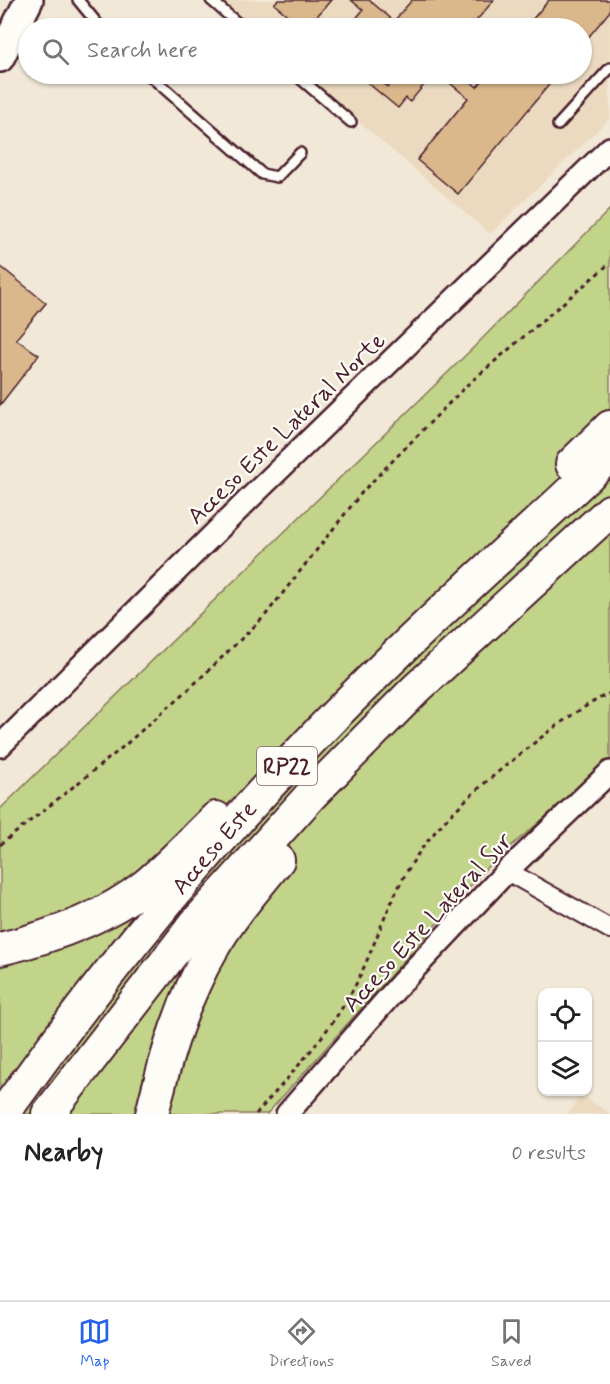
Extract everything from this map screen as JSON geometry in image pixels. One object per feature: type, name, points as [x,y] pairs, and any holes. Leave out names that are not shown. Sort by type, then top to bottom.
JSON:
[{"type":"highway","points":[[366,685],[471,562],[610,427]]},
{"type":"highway","name":"Acceso Este","points":[[3,1114],[115,964],[169,898],[298,753],[366,685],[610,455]]},
{"type":"highway","name":"Acceso Este","points":[[48,1114],[195,924],[311,795],[416,689],[610,511]]},
{"type":"highway","points":[[416,689],[610,538]]},
{"type":"highway","points":[[0,949],[45,938],[114,905],[145,885],[258,779],[298,753]]},
{"type":"highway","points":[[152,1114],[178,1020],[213,948],[280,858],[352,753]]},
{"type":"main road","points":[[20,18],[29,0]]},
{"type":"main road","points":[[0,58],[18,22]]},
{"type":"street","name":"Acceso Este Lateral Norte","points":[[0,746],[252,496],[610,148]]},
{"type":"street","name":"Acceso Este Lateral Sur","points":[[287,1114],[402,982],[507,872],[610,772]]},
{"type":"street","points":[[507,872],[610,929]]},
{"type":"lane","points":[[78,0],[93,18]]},
{"type":"lane","points":[[211,0],[232,18]]},
{"type":"lane","points":[[558,125],[610,68]]},
{"type":"lane","points":[[159,84],[262,174],[277,177],[300,153]]},
{"type":"lane","points":[[307,84],[351,122]]},
{"type":"path","points":[[0,845],[117,752],[188,690],[264,617],[363,491],[459,393],[610,263]]},
{"type":"path","points":[[256,1114],[305,1058],[342,1007],[356,984],[410,868],[432,836],[470,795],[500,770],[552,729],[610,693]]},
{"type":"shaded area","points":[[218,0],[610,0],[610,118],[490,234],[315,84],[592,84],[592,18],[239,18]]},
{"type":"shaded area","points":[[580,1096],[610,1113],[610,1114],[568,1114]]},
{"type":"green space","points":[[610,209],[610,762],[490,864],[267,1114],[0,1114],[0,809],[474,347]]},
{"type":"building","points":[[278,0],[331,0],[315,18],[291,18],[274,4]]},
{"type":"building","points":[[351,0],[369,0],[390,18],[356,18],[363,10]]},
{"type":"building","points":[[412,0],[494,0],[479,18],[397,18]]},
{"type":"building","points":[[549,0],[610,0],[610,11],[592,33],[592,18],[534,18]]},
{"type":"building","points":[[369,84],[384,84],[388,87],[390,84],[425,84],[410,102],[406,98],[398,108]]},
{"type":"building","points":[[451,84],[474,84],[477,87],[480,84],[550,84],[458,194],[417,160],[468,98]]},
{"type":"building","points":[[0,266],[46,303],[16,339],[39,355],[0,405]]}]
